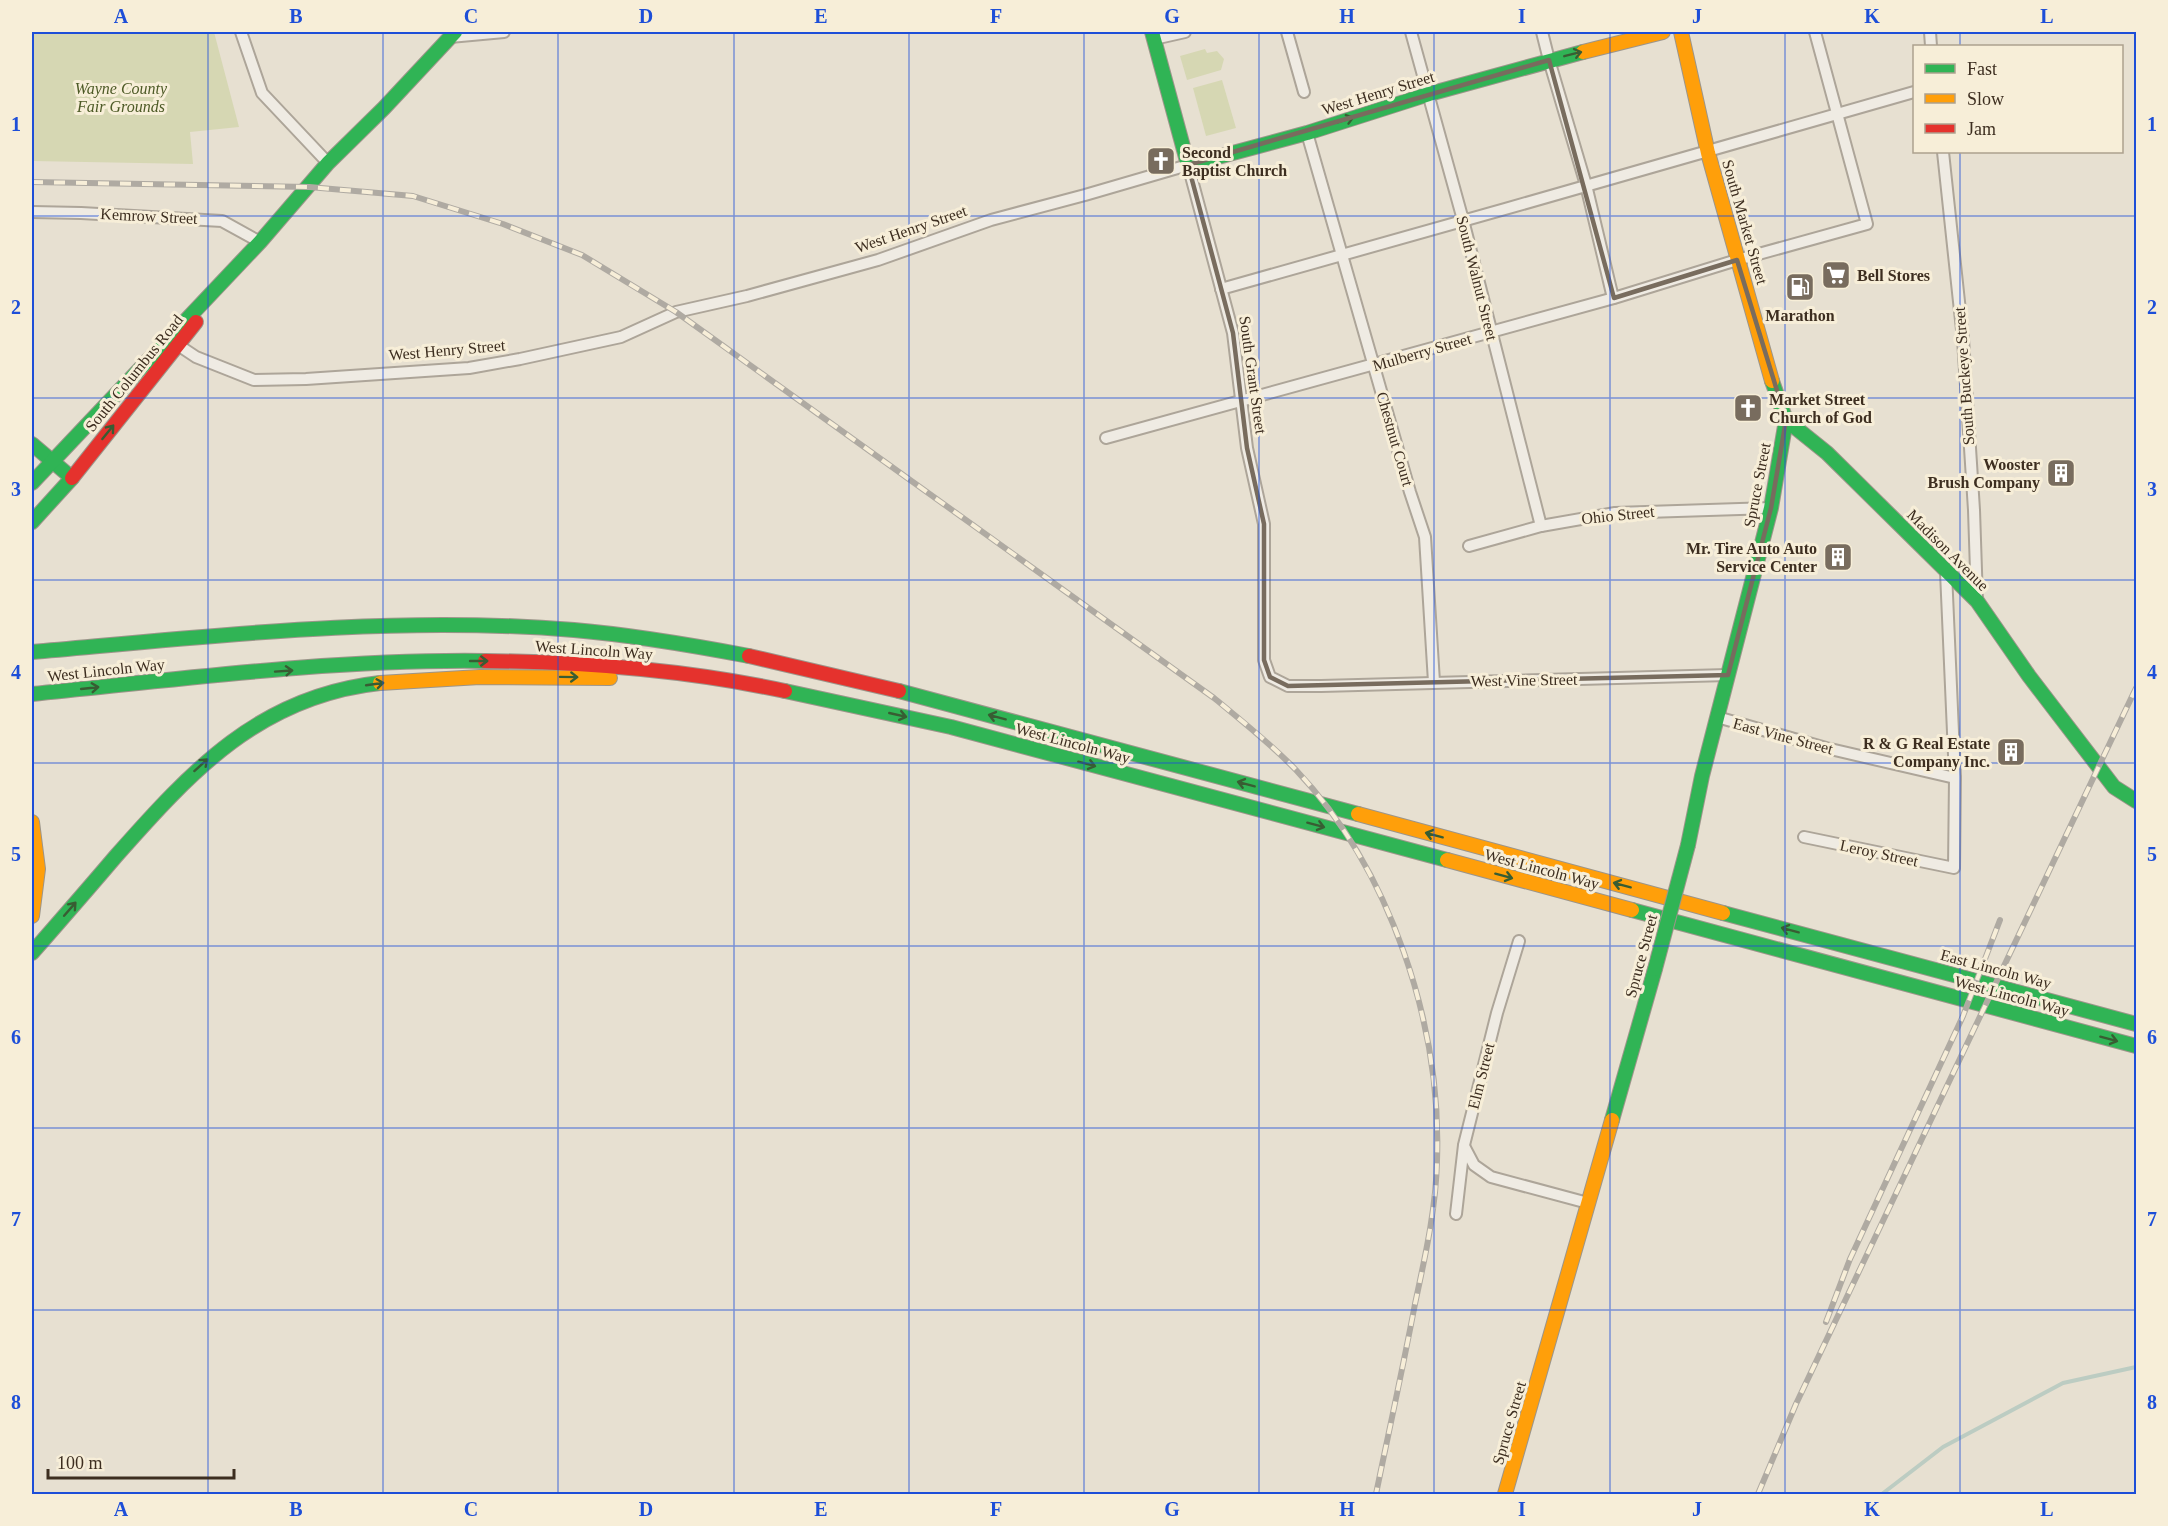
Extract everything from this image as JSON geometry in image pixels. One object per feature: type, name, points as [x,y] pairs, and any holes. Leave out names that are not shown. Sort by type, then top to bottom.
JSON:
[{"type":"main road","name":"West Henry Street","points":[[1188,165],[1307,133],[1429,94],[1548,60],[1663,32]]},
{"type":"main road","name":"South Market Street","points":[[1681,32],[1708,153],[1737,260],[1786,420]]},
{"type":"main road","name":"South Columbus Road","points":[[32,522],[68,482],[173,342],[328,163],[384,108],[453,34]]},
{"type":"main road","name":"South Grant Street","points":[[1153,35],[1188,165]]},
{"type":"main road","name":"South Columbus Road","points":[[32,483],[173,342]]},
{"type":"main road","name":"Madison Avenue","points":[[1786,420],[1827,453],[1977,601],[2029,676],[2114,787],[2136,801]]},
{"type":"main road","name":"Spruce Street","points":[[1505,1494],[1655,969],[1688,845],[1717,717],[1771,508],[1786,420]]},
{"type":"main road","points":[[32,444],[48,465],[68,482]]},
{"type":"main road","points":[[32,459],[48,465]]},
{"type":"main road","name":"West Lincoln Way","points":[[32,652],[208,636],[402,625],[495,626],[609,633],[746,654],[941,702],[1846,945]]},
{"type":"main road","points":[[32,642],[153,632],[208,636]]},
{"type":"main road","name":"West Lincoln Way","points":[[32,694],[311,669],[434,662],[512,661],[608,665],[664,671],[785,690],[951,727],[2136,1046]]},
{"type":"main road","points":[[32,953],[200,765],[246,729],[310,698],[389,682],[459,677],[531,677],[660,680],[842,702]]},
{"type":"main road","points":[[32,822],[38,868],[32,916]]},
{"type":"main road","points":[[1846,945],[1971,969],[2136,1013]]},
{"type":"main road","name":"East Lincoln Way","points":[[1846,945],[2136,1024]]},
{"type":"street","points":[[241,32],[262,93],[328,163]]},
{"type":"street","points":[[453,34],[504,32]]},
{"type":"street","points":[[1153,35],[1185,32]]},
{"type":"street","points":[[1287,32],[1304,92]]},
{"type":"street","name":"South Walnut Street","points":[[1411,32],[1463,220],[1541,526]]},
{"type":"street","points":[[1542,32],[1548,60],[1586,185],[1614,298]]},
{"type":"street","points":[[1815,32],[1838,115]]},
{"type":"street","points":[[1221,289],[1586,185],[1708,153],[1913,92]]},
{"type":"street","name":"Mulberry Street","points":[[1106,438],[1490,333],[1867,224],[1838,115]]},
{"type":"street","name":"Chestnut Court","points":[[1307,133],[1425,537],[1434,682]]},
{"type":"street","name":"South Buckeye Street","points":[[1943,153],[1963,339],[1974,510],[1977,601]]},
{"type":"street","name":"South Grant Street","points":[[1188,165],[1233,333],[1247,448],[1264,524],[1264,660],[1270,677],[1288,686],[1321,686]]},
{"type":"street","name":"West Henry Street","points":[[173,342],[196,357],[254,380],[306,379],[470,368],[621,337],[676,312],[747,296],[867,263],[991,220],[1188,165]]},
{"type":"street","name":"Kemrow Street","points":[[32,212],[222,221],[260,242]]},
{"type":"street","name":"Ohio Street","points":[[1469,546],[1541,526],[1615,513],[1771,508]]},
{"type":"street","points":[[1946,572],[1955,778]]},
{"type":"street","name":"West Vine Street","points":[[1321,686],[1728,675]]},
{"type":"street","name":"East Vine Street","points":[[1717,717],[1826,748],[1955,778]]},
{"type":"street","name":"Leroy Street","points":[[1804,837],[1954,868],[1955,778]]},
{"type":"street","name":"Elm Street","points":[[1456,1214],[1464,1145],[1497,1013],[1519,941]]},
{"type":"street","points":[[1464,1145],[1474,1165],[1491,1178],[1588,1203]]},
{"type":"highlighted area","points":[[1549,60],[1614,298],[1737,260],[1786,420],[1771,508],[1728,675],[1321,686],[1288,686],[1270,677],[1264,660],[1264,524],[1247,448],[1233,333],[1188,165]]},
{"type":"green space","name":"Wayne County Fair Grounds","points":[[32,32],[214,32],[239,127],[190,132],[193,164],[32,161]]},
{"type":"green space","points":[[1205,49],[1207,53],[1217,51],[1224,59],[1221,70],[1187,80],[1180,56]]},
{"type":"green space","points":[[1222,80],[1236,128],[1206,136],[1193,88]]},
{"type":"waterway","points":[[1882,1494],[1943,1447],[2063,1383],[2136,1367]]},
{"type":"railway","points":[[32,182],[309,187],[413,196],[503,224],[582,255],[676,312],[1214,698],[1286,760],[1329,810],[1358,854],[1383,901],[1404,952],[1419,1004],[1430,1056],[1436,1109],[1435,1197],[1376,1494]]},
{"type":"railway","points":[[1758,1494],[1796,1404],[2136,688]]},
{"type":"railway","points":[[1826,1322],[1850,1259],[1963,1016],[2000,920]]},
{"type":"traffic: fast","points":[[32,483],[260,242],[328,163],[384,108],[455,32]]},
{"type":"traffic: fast","points":[[1152,32],[1188,165],[1307,133],[1429,94],[1583,52]]},
{"type":"traffic: fast","points":[[1772,381],[1786,420],[1827,453],[1977,601],[2029,676],[2114,787],[2136,801]]},
{"type":"traffic: fast","points":[[1688,845],[1702,776],[1771,508],[1786,420]]},
{"type":"traffic: fast","points":[[32,444],[72,478],[32,522]]},
{"type":"traffic: fast","points":[[32,652],[303,629],[439,625],[506,626],[596,632],[749,656]]},
{"type":"traffic: fast","points":[[32,694],[201,676],[315,667],[428,661],[485,661]]},
{"type":"traffic: fast","points":[[32,953],[144,824],[201,767],[231,742],[299,703],[337,691],[380,683]]},
{"type":"traffic: fast","points":[[785,691],[951,727],[1447,860]]},
{"type":"traffic: fast","points":[[899,691],[1358,814]]},
{"type":"traffic: fast","points":[[1655,969],[1688,845]]},
{"type":"traffic: fast","points":[[1632,910],[2136,1046]]},
{"type":"traffic: fast","points":[[1723,913],[2136,1024]]},
{"type":"traffic: fast","points":[[1612,1120],[1655,969]]},
{"type":"traffic: slow","points":[[1583,52],[1663,32]]},
{"type":"traffic: slow","points":[[1681,32],[1708,153],[1772,381]]},
{"type":"traffic: slow","points":[[380,683],[480,677],[610,678]]},
{"type":"traffic: slow","points":[[1358,814],[1723,913]]},
{"type":"traffic: slow","points":[[32,822],[38,869],[32,916]]},
{"type":"traffic: slow","points":[[1447,860],[1632,910]]},
{"type":"traffic: slow","points":[[1505,1494],[1612,1120]]},
{"type":"traffic: jam","points":[[72,478],[196,322]]},
{"type":"traffic: jam","points":[[749,656],[899,691]]},
{"type":"traffic: jam","points":[[485,661],[636,668],[785,691]]},
{"type":"place","name":"Second Baptist Church","points":[[1161,161]]},
{"type":"place","name":"Bell Stores","points":[[1836,275]]},
{"type":"place","name":"Marathon","points":[[1800,287]]},
{"type":"place","name":"Market Street Church of God","points":[[1748,408]]},
{"type":"place","name":"Wooster Brush Company","points":[[2061,473]]},
{"type":"place","name":"Mr. Tire Auto Auto Service Center","points":[[1838,557]]},
{"type":"place","name":"R & G Real Estate Company Inc.","points":[[2011,752]]}]
